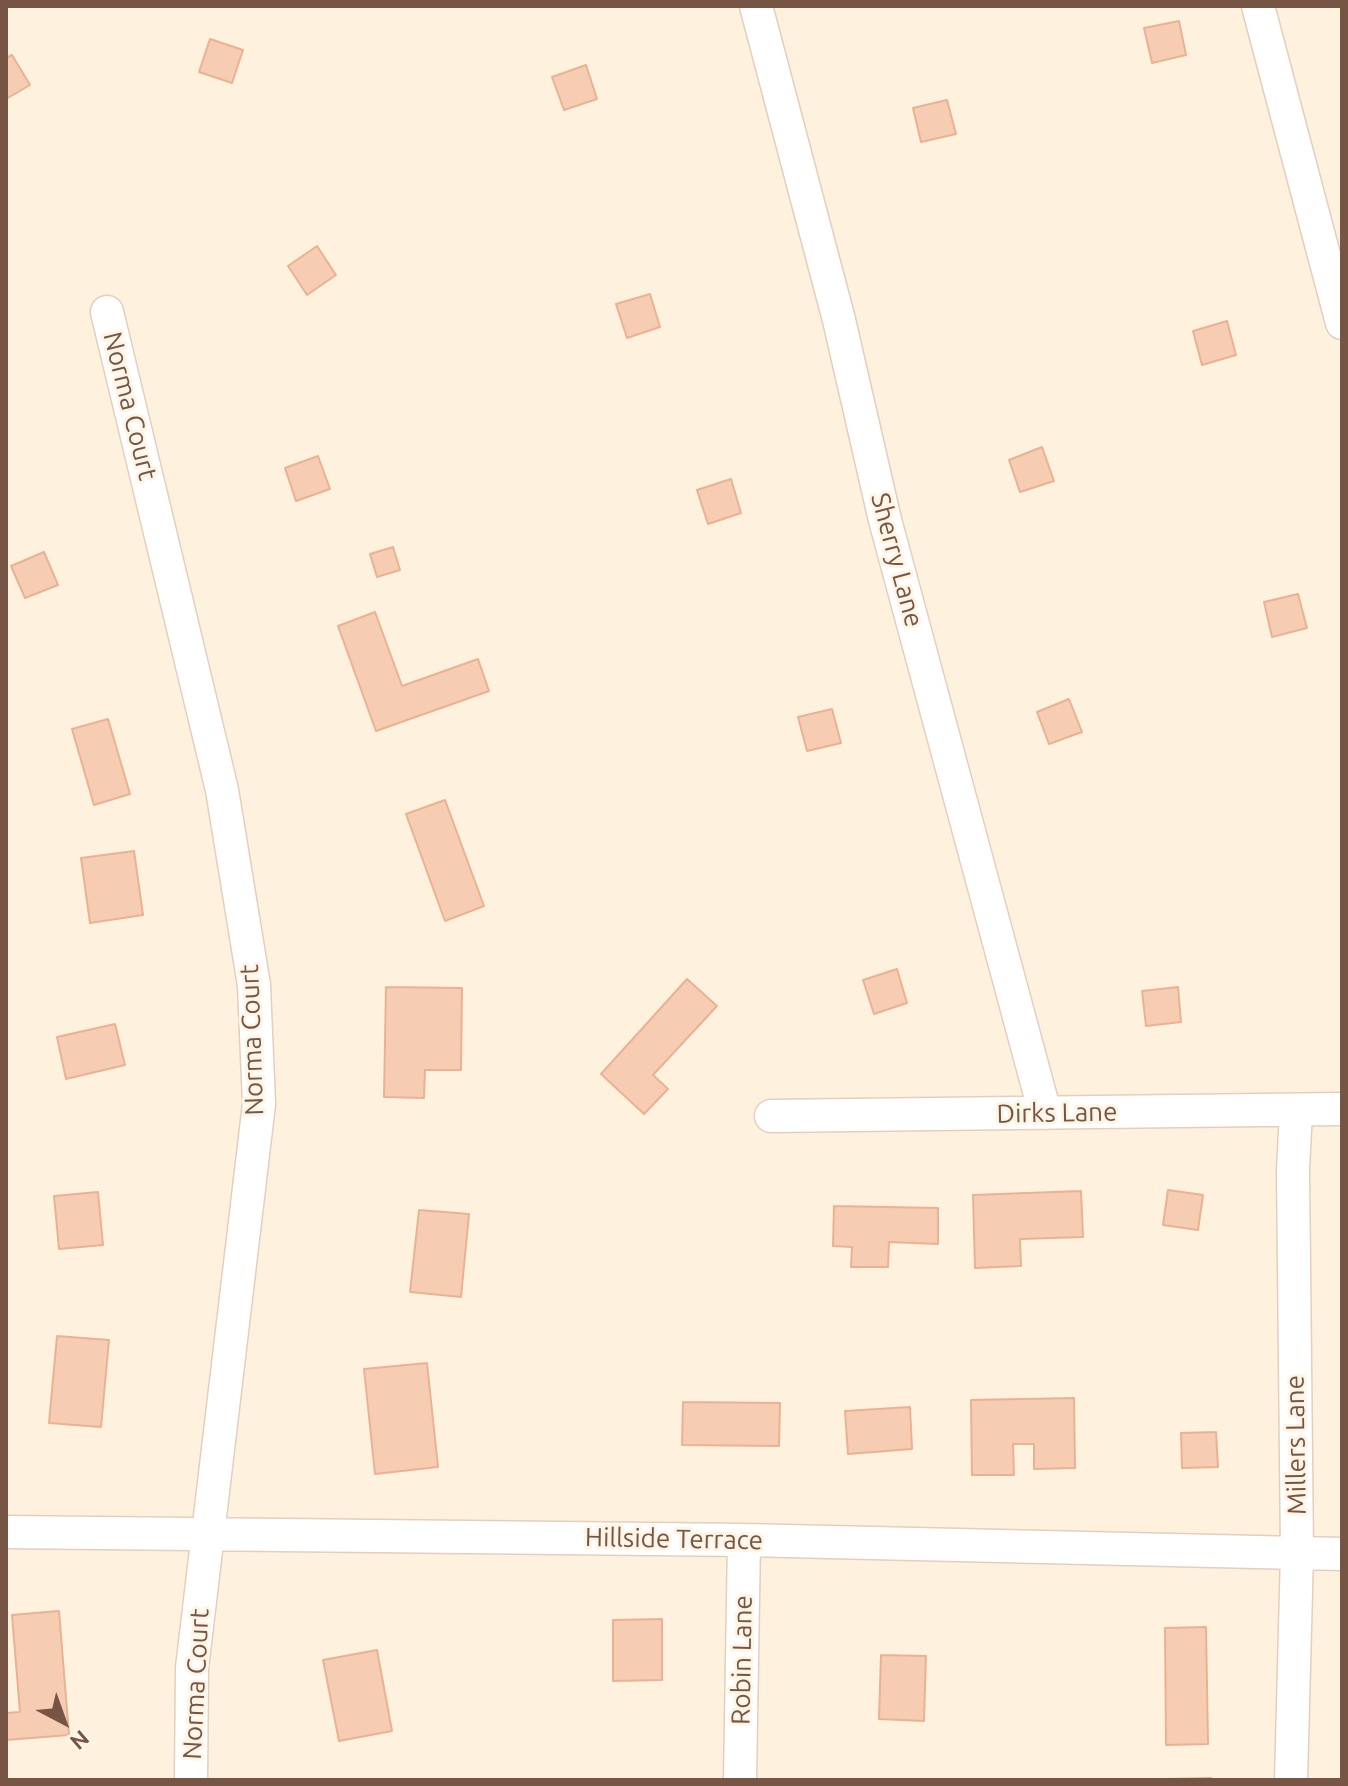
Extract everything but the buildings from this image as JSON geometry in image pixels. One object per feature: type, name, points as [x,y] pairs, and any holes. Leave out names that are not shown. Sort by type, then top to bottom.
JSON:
[{"type":"street","name":"Sherry Lane","points":[[756,6],[839,320],[885,520],[1045,1113]]},
{"type":"street","points":[[1258,6],[1342,323]]},
{"type":"street","name":"Norma Court","points":[[107,312],[222,790],[254,985],[259,1104],[192,1668],[191,1780]]},
{"type":"street","name":"Dirks Lane","points":[[771,1116],[1342,1109]]},
{"type":"street","name":"Millers Lane","points":[[1291,1780],[1297,1553],[1293,1170],[1296,1110]]},
{"type":"street","name":"Hillside Terrace","points":[[6,1532],[744,1540],[1342,1554]]},
{"type":"street","name":"Robin Lane","points":[[740,1780],[744,1540]]}]
